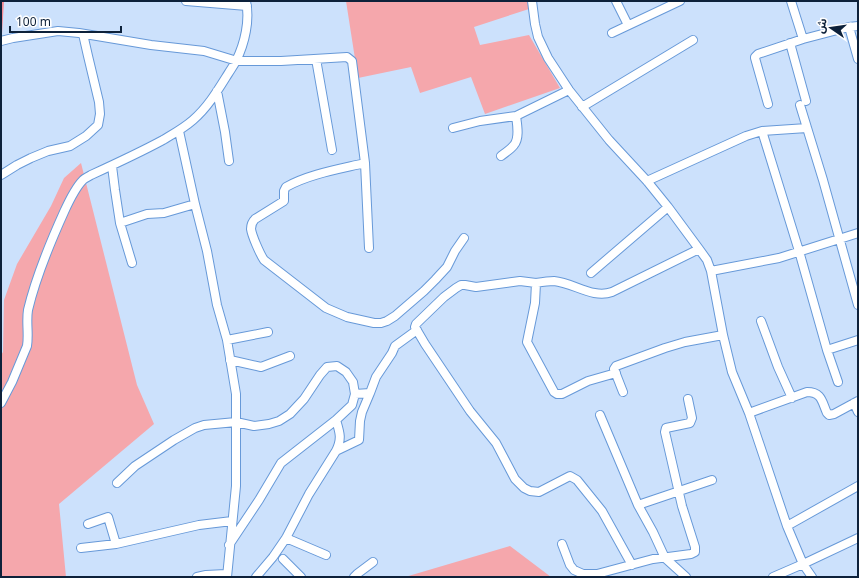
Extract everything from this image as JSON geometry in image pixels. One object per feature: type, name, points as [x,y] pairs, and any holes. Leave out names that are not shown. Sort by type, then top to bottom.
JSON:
[{"type":"street","points":[[1,403],[12,382],[27,346],[28,310],[37,278],[70,199],[83,180],[142,152],[179,131],[203,110],[217,91],[236,60],[246,31],[247,4],[186,1]]},
{"type":"street","points":[[532,1],[538,37],[548,58],[569,90],[609,140],[647,181],[707,260],[711,271],[723,335],[732,372],[749,413],[787,526],[803,564],[812,577]]},
{"type":"street","points":[[616,1],[628,25]]},
{"type":"street","points":[[612,33],[680,1]]},
{"type":"street","points":[[791,1],[803,39]]},
{"type":"street","points":[[768,104],[755,57],[758,54],[803,39],[854,27],[858,59]]},
{"type":"street","points":[[1,41],[58,31],[204,51],[236,60],[281,61],[342,56],[347,57],[352,61],[365,164],[368,248]]},
{"type":"street","points":[[1,175],[31,158],[48,151],[70,146],[86,136],[98,125],[100,114],[99,102],[83,34]]},
{"type":"street","points":[[582,107],[693,40]]},
{"type":"street","points":[[790,44],[807,128],[858,305]]},
{"type":"street","points":[[316,59],[332,150]]},
{"type":"street","points":[[453,128],[480,121],[516,116],[569,90]]},
{"type":"street","points":[[217,91],[229,161]]},
{"type":"street","points":[[502,156],[514,145],[516,141],[516,116]]},
{"type":"street","points":[[647,181],[746,136],[762,131],[807,128]]},
{"type":"street","points":[[179,131],[207,251],[216,305],[227,340],[236,394],[236,486],[226,576],[206,575],[197,577]]},
{"type":"street","points":[[762,131],[799,251],[827,350],[838,382]]},
{"type":"street","points":[[365,164],[308,177],[286,187],[284,191],[284,201],[252,223],[252,230],[264,260],[326,308],[347,317],[374,323],[381,323],[395,316],[435,280],[447,267],[464,238]]},
{"type":"street","points":[[112,166],[120,223],[132,263]]},
{"type":"street","points":[[120,223],[147,214],[164,213],[195,204]]},
{"type":"street","points":[[591,273],[668,208]]},
{"type":"street","points":[[711,271],[779,258],[858,233]]},
{"type":"street","points":[[632,565],[602,510],[577,480],[570,476],[543,491],[536,493],[524,488],[515,479],[496,443],[470,410],[425,344],[415,326],[444,297],[461,285],[476,287],[520,282],[536,283],[555,281],[589,292],[606,294],[699,249]]},
{"type":"street","points":[[536,283],[535,303],[527,342],[554,392],[562,394],[588,381],[616,373]]},
{"type":"street","points":[[761,321],[778,368],[792,398]]},
{"type":"street","points":[[336,451],[359,440],[362,412],[376,377],[395,346],[417,330]]},
{"type":"street","points":[[227,340],[268,332]]},
{"type":"street","points":[[623,392],[614,369],[616,366],[665,348],[686,342],[723,335]]},
{"type":"street","points":[[827,350],[858,340]]},
{"type":"street","points":[[230,360],[261,367],[290,356]]},
{"type":"street","points":[[117,483],[135,466],[174,440],[196,428],[204,425],[236,422],[254,426],[278,421],[290,414],[304,399],[327,367],[337,366],[346,372],[353,382],[355,394],[352,405],[336,420],[281,463],[230,545]]},
{"type":"street","points":[[749,413],[807,392],[816,393],[819,395],[829,415],[834,414],[856,402],[858,412]]},
{"type":"street","points":[[355,394],[370,393]]},
{"type":"street","points":[[562,544],[570,565],[574,570],[583,574],[597,574],[653,559],[691,554],[695,552],[695,547],[682,506],[665,432],[666,428],[690,423],[692,418],[688,399]]},
{"type":"street","points":[[600,414],[638,505],[665,558],[686,577]]},
{"type":"street","points":[[256,577],[273,558],[286,538],[309,494],[336,451],[339,444],[340,434],[336,420]]},
{"type":"street","points":[[638,505],[712,480]]},
{"type":"street","points":[[787,526],[858,486]]},
{"type":"street","points":[[88,524],[108,517],[116,544]]},
{"type":"street","points":[[81,548],[116,544],[199,524],[232,521]]},
{"type":"street","points":[[286,538],[326,555]]},
{"type":"street","points":[[773,577],[858,538]]},
{"type":"street","points":[[283,559],[301,577]]},
{"type":"street","points":[[354,577],[373,562]]},
{"type":"shaded area","points":[[1,1],[4,1],[2,34],[1,34]]},
{"type":"shaded area","points":[[346,1],[528,1],[529,9],[474,27],[480,45],[529,35],[560,88],[485,114],[471,77],[420,93],[411,67],[358,78]]},
{"type":"shaded area","points":[[81,163],[137,385],[154,424],[59,504],[66,577],[1,577],[1,355],[3,352],[4,300],[17,264],[51,206],[64,178]]},
{"type":"shaded area","points":[[510,546],[551,577],[405,577]]}]
